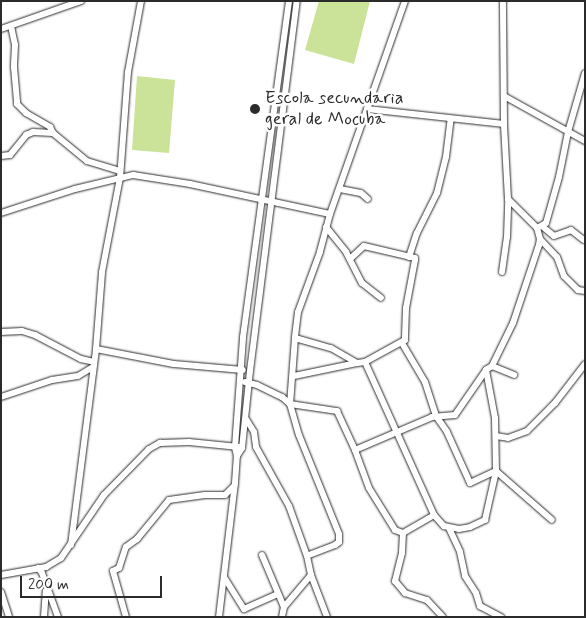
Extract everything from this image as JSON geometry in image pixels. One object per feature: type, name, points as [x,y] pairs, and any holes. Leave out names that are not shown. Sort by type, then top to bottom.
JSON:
[{"type":"street","points":[[1,30],[81,1]]},
{"type":"street","points":[[71,545],[96,349],[102,272],[120,175],[128,72],[141,1]]},
{"type":"street","points":[[239,447],[243,337],[288,1]]},
{"type":"street","points":[[219,617],[236,483],[237,456],[245,418],[298,1]]},
{"type":"street","points":[[307,556],[335,546],[340,539],[299,435],[290,404],[294,376],[298,312],[330,214],[406,1]]},
{"type":"street","points":[[502,272],[507,237],[508,199],[504,124],[503,1]]},
{"type":"street","points":[[11,26],[15,45],[14,67],[18,104],[26,113],[50,127],[53,133],[87,160],[120,175]]},
{"type":"street","points":[[279,72],[288,73]]},
{"type":"street","points":[[540,228],[546,223],[559,177],[568,132],[585,73]]},
{"type":"street","points":[[504,96],[585,141]]},
{"type":"street","points":[[367,109],[504,124]]},
{"type":"street","points":[[410,257],[417,233],[437,193],[446,157],[451,119]]},
{"type":"street","points":[[1,156],[10,155],[26,135],[33,132],[53,133]]},
{"type":"street","points":[[1,213],[120,175],[133,175],[330,214]]},
{"type":"street","points":[[340,189],[361,193],[368,199]]},
{"type":"street","points":[[508,199],[540,228],[554,236],[571,230],[584,240]]},
{"type":"street","points":[[326,227],[350,259],[362,283],[381,298]]},
{"type":"street","points":[[355,450],[436,416],[455,415],[459,412],[489,368],[513,324],[540,239],[540,228]]},
{"type":"street","points":[[540,239],[557,257],[564,276],[578,290],[585,291]]},
{"type":"street","points":[[294,376],[365,362],[402,343],[407,337],[406,308],[415,258],[364,246],[350,259]]},
{"type":"street","points":[[1,332],[22,330],[94,364]]},
{"type":"street","points":[[243,337],[255,335]]},
{"type":"street","points":[[295,338],[331,348],[357,363]]},
{"type":"street","points":[[402,343],[424,382],[436,416],[447,432],[468,482],[474,482],[496,471]]},
{"type":"street","points":[[96,349],[174,364],[250,371]]},
{"type":"street","points":[[365,362],[434,515],[440,523],[449,528],[470,527],[485,520],[496,471],[496,436],[489,368]]},
{"type":"street","points":[[1,398],[52,380],[78,376],[94,364]]},
{"type":"street","points":[[496,436],[508,438],[527,431],[555,403],[585,364]]},
{"type":"street","points":[[489,368],[514,375]]},
{"type":"street","points":[[241,381],[282,397],[290,404],[337,410],[379,507],[394,530],[403,532],[434,515]]},
{"type":"street","points":[[245,418],[254,432],[256,447],[288,506],[327,617]]},
{"type":"street","points":[[1,574],[51,565],[61,558],[104,495],[149,449],[160,443],[189,442],[239,447]]},
{"type":"street","points":[[496,471],[552,520]]},
{"type":"street","points":[[126,617],[113,571],[119,568],[126,547],[137,538],[169,500],[229,494],[236,483]]},
{"type":"street","points":[[449,528],[460,552],[465,576],[476,593],[480,606],[501,617]]},
{"type":"street","points":[[403,532],[402,554],[395,581],[406,593],[427,600],[443,617]]},
{"type":"street","points":[[262,555],[284,607]]},
{"type":"street","points":[[38,568],[58,617]]},
{"type":"street","points":[[282,617],[284,607],[311,575]]},
{"type":"street","points":[[224,577],[244,609],[278,594]]},
{"type":"street","points":[[44,617],[46,587]]},
{"type":"street","points":[[1,592],[9,617]]},
{"type":"green space","points":[[319,1],[370,1],[354,64],[305,50]]},
{"type":"green space","points":[[137,76],[175,80],[169,153],[132,150]]},
{"type":"place","name":"Escola secundaria geral de Mocuba","points":[[255,109]]}]
